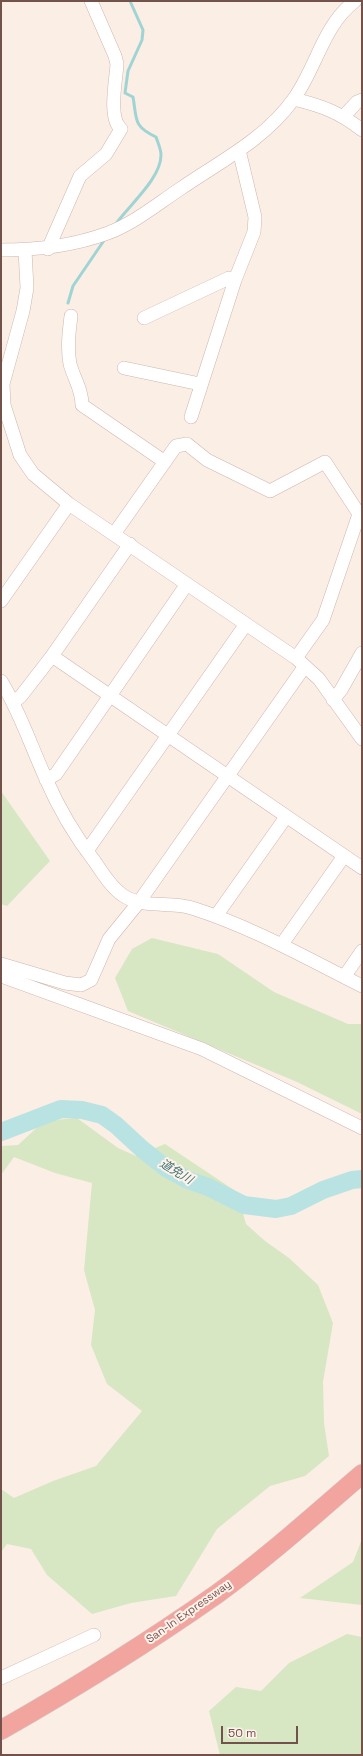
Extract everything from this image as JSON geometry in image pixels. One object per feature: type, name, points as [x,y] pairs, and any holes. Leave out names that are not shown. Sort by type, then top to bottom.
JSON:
[{"type":"highway","name":"San-In Expressway","points":[[1,1730],[75,1688],[218,1593],[270,1552],[362,1474]]},
{"type":"street","points":[[48,249],[80,176],[106,154],[121,129],[116,125],[114,113],[117,64],[115,56],[91,1]]},
{"type":"street","points":[[1,250],[48,249],[108,233],[138,218],[239,150],[276,120],[294,100],[334,23],[355,1]]},
{"type":"street","points":[[294,100],[317,105],[344,116],[362,130]]},
{"type":"street","points":[[344,116],[357,102],[362,100]]},
{"type":"street","points":[[191,417],[200,384],[254,232],[255,217],[239,150]]},
{"type":"street","points":[[25,250],[27,288],[23,311],[3,384],[4,405],[9,424],[20,455],[33,474],[69,504],[130,544],[301,662],[319,679],[362,739]]},
{"type":"street","points":[[144,318],[229,278],[236,280]]},
{"type":"street","points":[[71,316],[68,341],[70,364],[82,394],[82,405],[165,462]]},
{"type":"street","points":[[124,368],[200,384]]},
{"type":"street","points":[[1,435],[9,424]]},
{"type":"street","points":[[1,964],[65,983],[81,985],[91,980],[109,939],[139,902],[227,776],[301,662],[323,620],[359,514],[325,462],[270,491],[207,460],[187,444],[176,446],[114,534]]},
{"type":"street","points":[[1,601],[69,504]]},
{"type":"street","points":[[14,702],[52,656],[130,544]]},
{"type":"street","points":[[46,780],[56,774],[187,584]]},
{"type":"street","points":[[86,850],[89,848],[246,624]]},
{"type":"street","points":[[333,700],[341,690],[362,653]]},
{"type":"street","points":[[52,656],[362,868]]},
{"type":"street","points":[[1,681],[14,702],[46,780],[71,830],[114,886],[125,896],[139,902],[190,907],[216,916],[282,944],[362,986]]},
{"type":"street","points":[[216,916],[286,817]]},
{"type":"street","points":[[282,944],[344,856]]},
{"type":"street","points":[[344,977],[362,951]]},
{"type":"street","points":[[1,976],[202,1050],[255,1074],[345,1121],[362,1128]]},
{"type":"street","points":[[1,1678],[94,1635]]},
{"type":"green space","points":[[1,791],[50,861],[7,906],[1,904]]},
{"type":"green space","points":[[152,938],[218,954],[274,992],[348,1024],[362,1024],[362,1114],[297,1082],[128,1011],[115,978],[132,949]]},
{"type":"green space","points":[[77,1118],[118,1148],[136,1156],[165,1144],[237,1192],[246,1224],[265,1241],[289,1258],[318,1285],[333,1323],[323,1382],[324,1423],[329,1456],[305,1476],[270,1486],[217,1529],[176,1596],[131,1603],[92,1614],[47,1575],[31,1549],[7,1544],[1,1552],[1,1489],[14,1498],[53,1481],[96,1466],[142,1411],[107,1384],[91,1345],[95,1310],[84,1270],[92,1183],[55,1173],[14,1157],[1,1175],[1,1146],[18,1145],[44,1121]]},
{"type":"green space","points":[[362,1539],[362,1605],[300,1598],[353,1562]]},
{"type":"green space","points":[[347,1634],[362,1637],[362,1755],[220,1755],[209,1711],[236,1687],[261,1691],[289,1663]]},
{"type":"waterway","points":[[115,225],[150,183],[160,164],[161,155],[156,137],[143,129],[137,122],[133,97],[125,93],[128,71],[142,40],[143,30],[130,1]]},
{"type":"waterway","points":[[68,303],[73,286],[105,239]]},
{"type":"waterway","name":"道免川","points":[[1,1132],[61,1109],[82,1110],[102,1115],[116,1125],[142,1149],[166,1168],[188,1180],[208,1187],[244,1205],[276,1209],[291,1206],[323,1190],[352,1180],[362,1179]]}]
